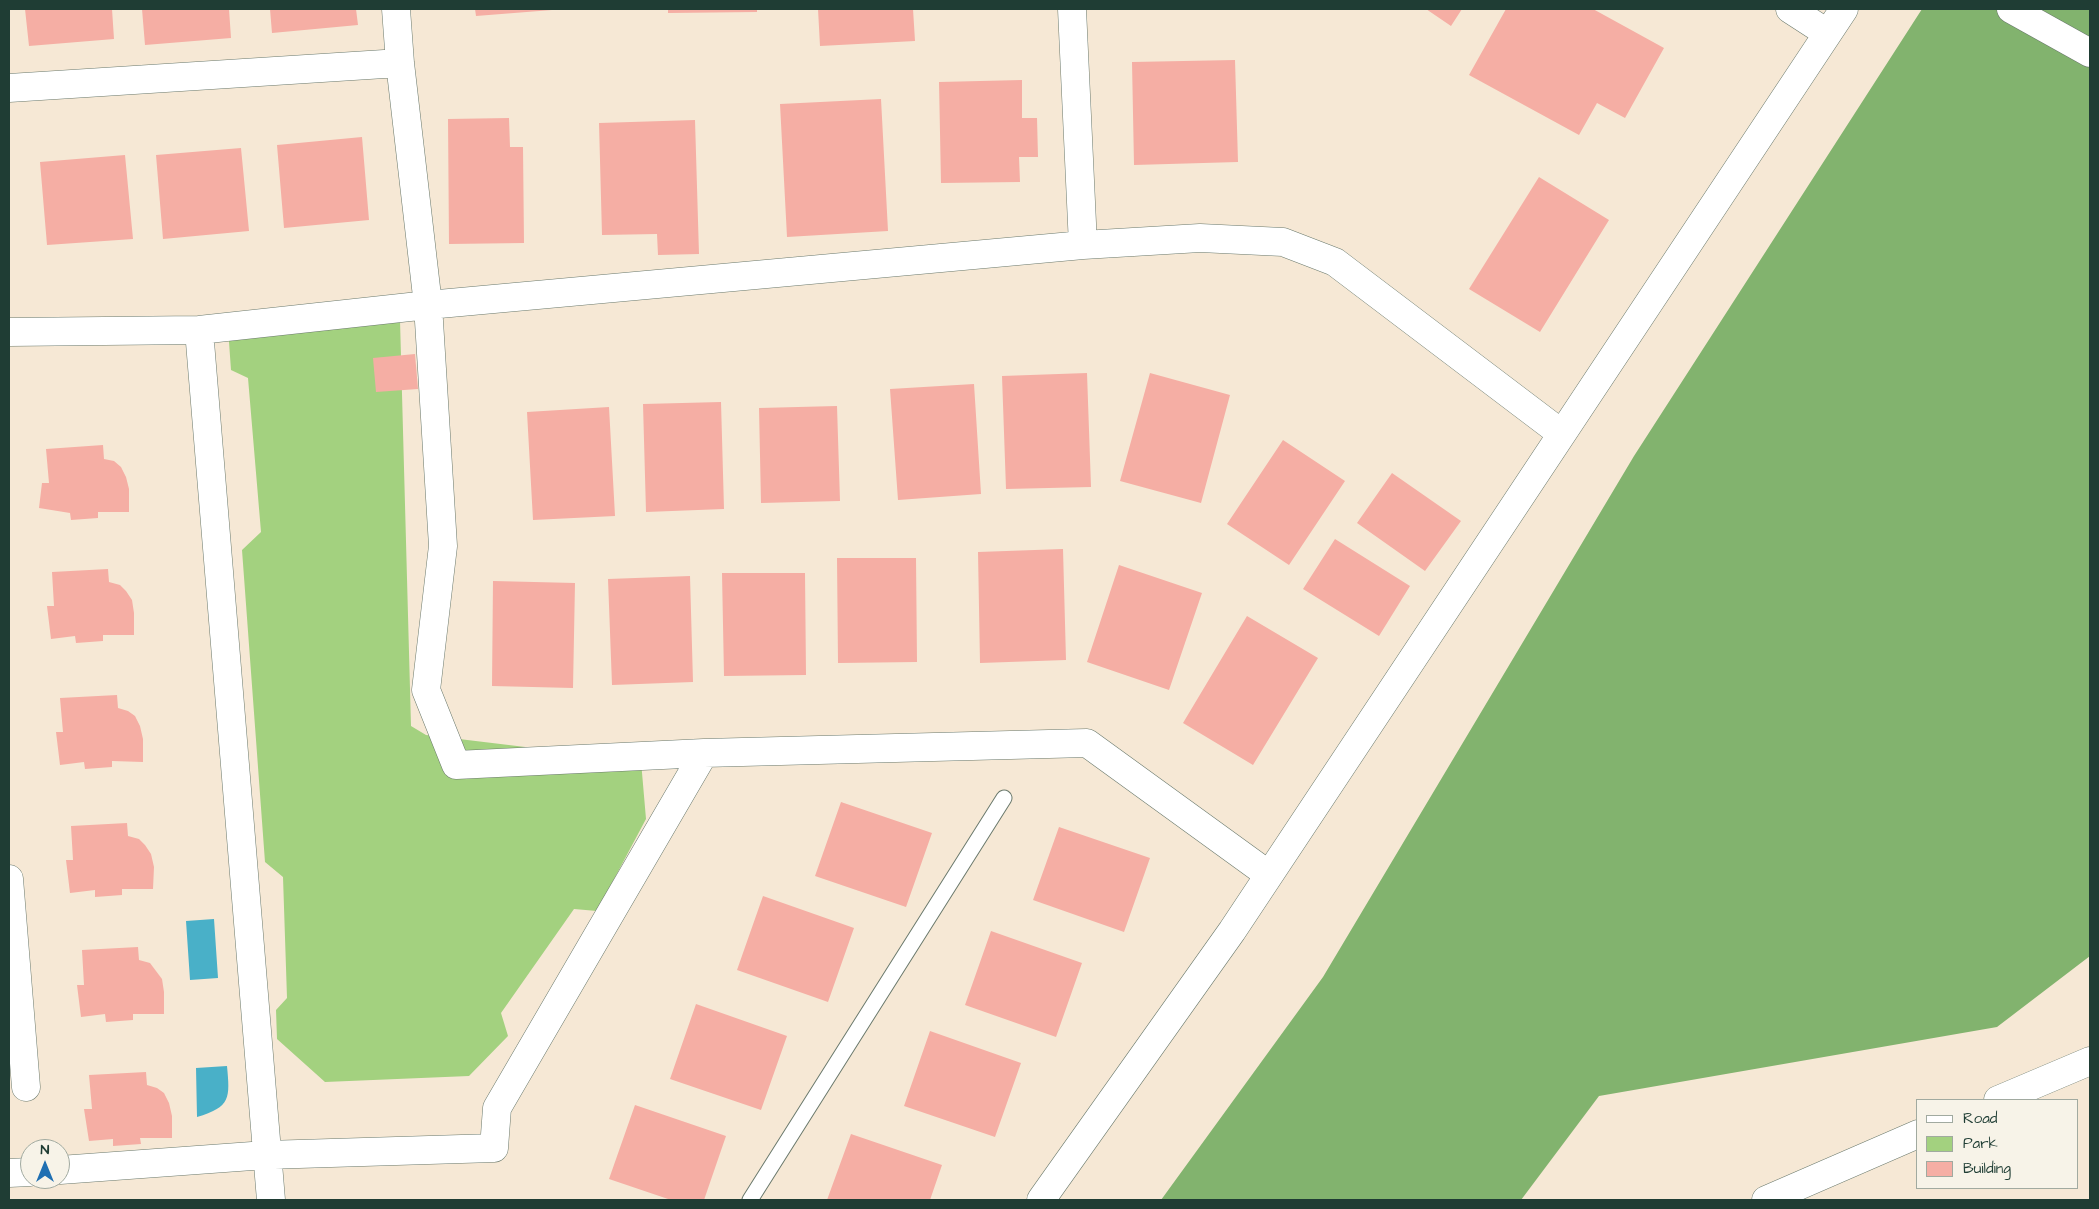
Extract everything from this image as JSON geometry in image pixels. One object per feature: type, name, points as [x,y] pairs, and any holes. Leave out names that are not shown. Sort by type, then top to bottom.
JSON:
[{"type":"street","points":[[396,9],[400,63],[428,306],[443,546],[426,690],[456,765],[704,753],[1087,743],[1269,875]]},
{"type":"street","points":[[1072,9],[1083,245]]},
{"type":"street","points":[[1790,9],[1827,33]]},
{"type":"street","points":[[1041,1200],[1232,931],[1844,9]]},
{"type":"street","points":[[2010,9],[2090,53]]},
{"type":"street","points":[[9,88],[400,63]]},
{"type":"street","points":[[9,332],[200,330],[428,306],[1083,245],[1200,238],[1283,242],[1335,262],[1562,434]]},
{"type":"street","points":[[200,330],[271,1200]]},
{"type":"street","points":[[70,1169],[266,1155],[494,1148],[497,1108],[704,753]]},
{"type":"street","points":[[9,879],[26,1087]]},
{"type":"street","points":[[2000,1099],[2090,1061]]},
{"type":"street","points":[[1766,1200],[1916,1135]]},
{"type":"lane","points":[[750,1200],[1004,798]]},
{"type":"green space","points":[[1922,9],[2090,9],[2090,956],[1997,1027],[1599,1096],[1521,1200],[1161,1200],[1323,977],[1634,456]]},
{"type":"green space","points":[[400,320],[411,726],[426,735],[641,761],[646,819],[597,911],[574,909],[501,1013],[508,1036],[469,1076],[325,1082],[277,1039],[276,1010],[287,998],[283,877],[265,862],[242,550],[261,532],[248,378],[231,370],[228,328]]},
{"type":"water","points":[[214,919],[218,978],[190,980],[186,921]]},
{"type":"water","points":[[227,1066],[228,1094],[226,1100],[216,1109],[197,1117],[196,1068]]},
{"type":"building","points":[[25,9],[112,9],[114,39],[29,46]]},
{"type":"building","points":[[142,9],[229,9],[231,38],[145,45]]},
{"type":"building","points":[[270,9],[356,9],[358,25],[272,33]]},
{"type":"building","points":[[475,9],[552,9],[552,10],[476,16]]},
{"type":"building","points":[[668,9],[757,9],[757,12],[668,13]]},
{"type":"building","points":[[818,9],[913,9],[915,41],[820,46]]},
{"type":"building","points":[[1426,9],[1462,9],[1451,26]]},
{"type":"building","points":[[1506,9],[1593,9],[1664,48],[1625,118],[1597,103],[1579,135],[1469,75]]},
{"type":"building","points":[[1235,60],[1238,162],[1134,165],[1132,62]]},
{"type":"building","points":[[1022,80],[1022,118],[1037,118],[1038,157],[1019,157],[1020,182],[941,183],[939,82]]},
{"type":"building","points":[[881,99],[888,231],[787,237],[780,104]]},
{"type":"building","points":[[509,118],[510,147],[523,147],[524,243],[449,244],[448,119]]},
{"type":"building","points":[[695,120],[699,254],[658,255],[657,234],[602,235],[599,123]]},
{"type":"building","points":[[362,137],[369,220],[284,228],[277,145]]},
{"type":"building","points":[[241,148],[249,231],[163,239],[156,155]]},
{"type":"building","points":[[125,155],[133,239],[47,245],[40,162]]},
{"type":"building","points":[[1539,177],[1609,220],[1540,332],[1469,289]]},
{"type":"building","points":[[415,354],[418,389],[376,392],[373,358]]},
{"type":"building","points":[[1087,373],[1091,487],[1006,489],[1002,376]]},
{"type":"building","points":[[1150,373],[1230,395],[1201,503],[1120,481]]},
{"type":"building","points":[[974,384],[981,494],[898,500],[890,389]]},
{"type":"building","points":[[721,402],[724,509],[646,512],[643,404]]},
{"type":"building","points":[[837,406],[840,501],[761,503],[759,408]]},
{"type":"building","points":[[609,407],[615,516],[533,520],[527,412]]},
{"type":"building","points":[[1283,440],[1345,481],[1289,565],[1227,524]]},
{"type":"building","points":[[103,445],[104,459],[114,461],[121,467],[126,477],[129,489],[129,512],[98,512],[98,518],[71,520],[70,513],[39,508],[42,483],[49,483],[46,449]]},
{"type":"building","points":[[1392,473],[1461,521],[1425,571],[1357,523]]},
{"type":"building","points":[[1335,539],[1410,586],[1379,636],[1303,589]]},
{"type":"building","points":[[1063,549],[1066,660],[980,663],[978,552]]},
{"type":"building","points":[[837,558],[916,558],[917,662],[838,663]]},
{"type":"building","points":[[1119,565],[1202,593],[1169,690],[1087,662]]},
{"type":"building","points":[[108,569],[109,582],[120,585],[132,600],[134,635],[103,635],[103,641],[76,643],[75,636],[51,639],[47,606],[54,606],[52,572]]},
{"type":"building","points":[[722,573],[805,573],[806,675],[724,676]]},
{"type":"building","points":[[690,576],[693,682],[612,685],[608,579]]},
{"type":"building","points":[[493,581],[575,583],[573,688],[492,686]]},
{"type":"building","points":[[1247,616],[1318,658],[1253,765],[1183,723]]},
{"type":"building","points":[[117,695],[118,708],[128,711],[135,716],[140,726],[143,739],[143,762],[112,761],[112,767],[85,769],[84,762],[60,765],[56,732],[63,732],[60,698]]},
{"type":"building","points":[[841,802],[932,833],[906,907],[815,876]]},
{"type":"building","points":[[127,823],[128,836],[139,839],[151,854],[154,867],[153,889],[122,889],[122,895],[95,897],[95,890],[70,893],[66,860],[73,860],[71,826]]},
{"type":"building","points":[[1059,827],[1150,858],[1124,932],[1033,900]]},
{"type":"building","points":[[763,896],[854,928],[828,1002],[737,970]]},
{"type":"building","points":[[991,931],[1082,963],[1056,1037],[965,1005]]},
{"type":"building","points":[[138,947],[139,960],[150,963],[162,979],[164,1014],[133,1014],[133,1020],[106,1022],[105,1014],[81,1017],[77,985],[84,985],[82,950]]},
{"type":"building","points":[[696,1004],[787,1036],[761,1110],[670,1079]]},
{"type":"building","points":[[930,1031],[1021,1063],[995,1137],[904,1106]]},
{"type":"building","points":[[146,1072],[147,1085],[157,1088],[164,1093],[169,1103],[172,1116],[172,1138],[140,1138],[141,1144],[113,1146],[113,1139],[89,1141],[84,1109],[92,1109],[89,1075]]},
{"type":"building","points":[[635,1105],[726,1136],[704,1200],[671,1200],[609,1179]]},
{"type":"building","points":[[851,1134],[942,1165],[930,1200],[827,1200]]}]
